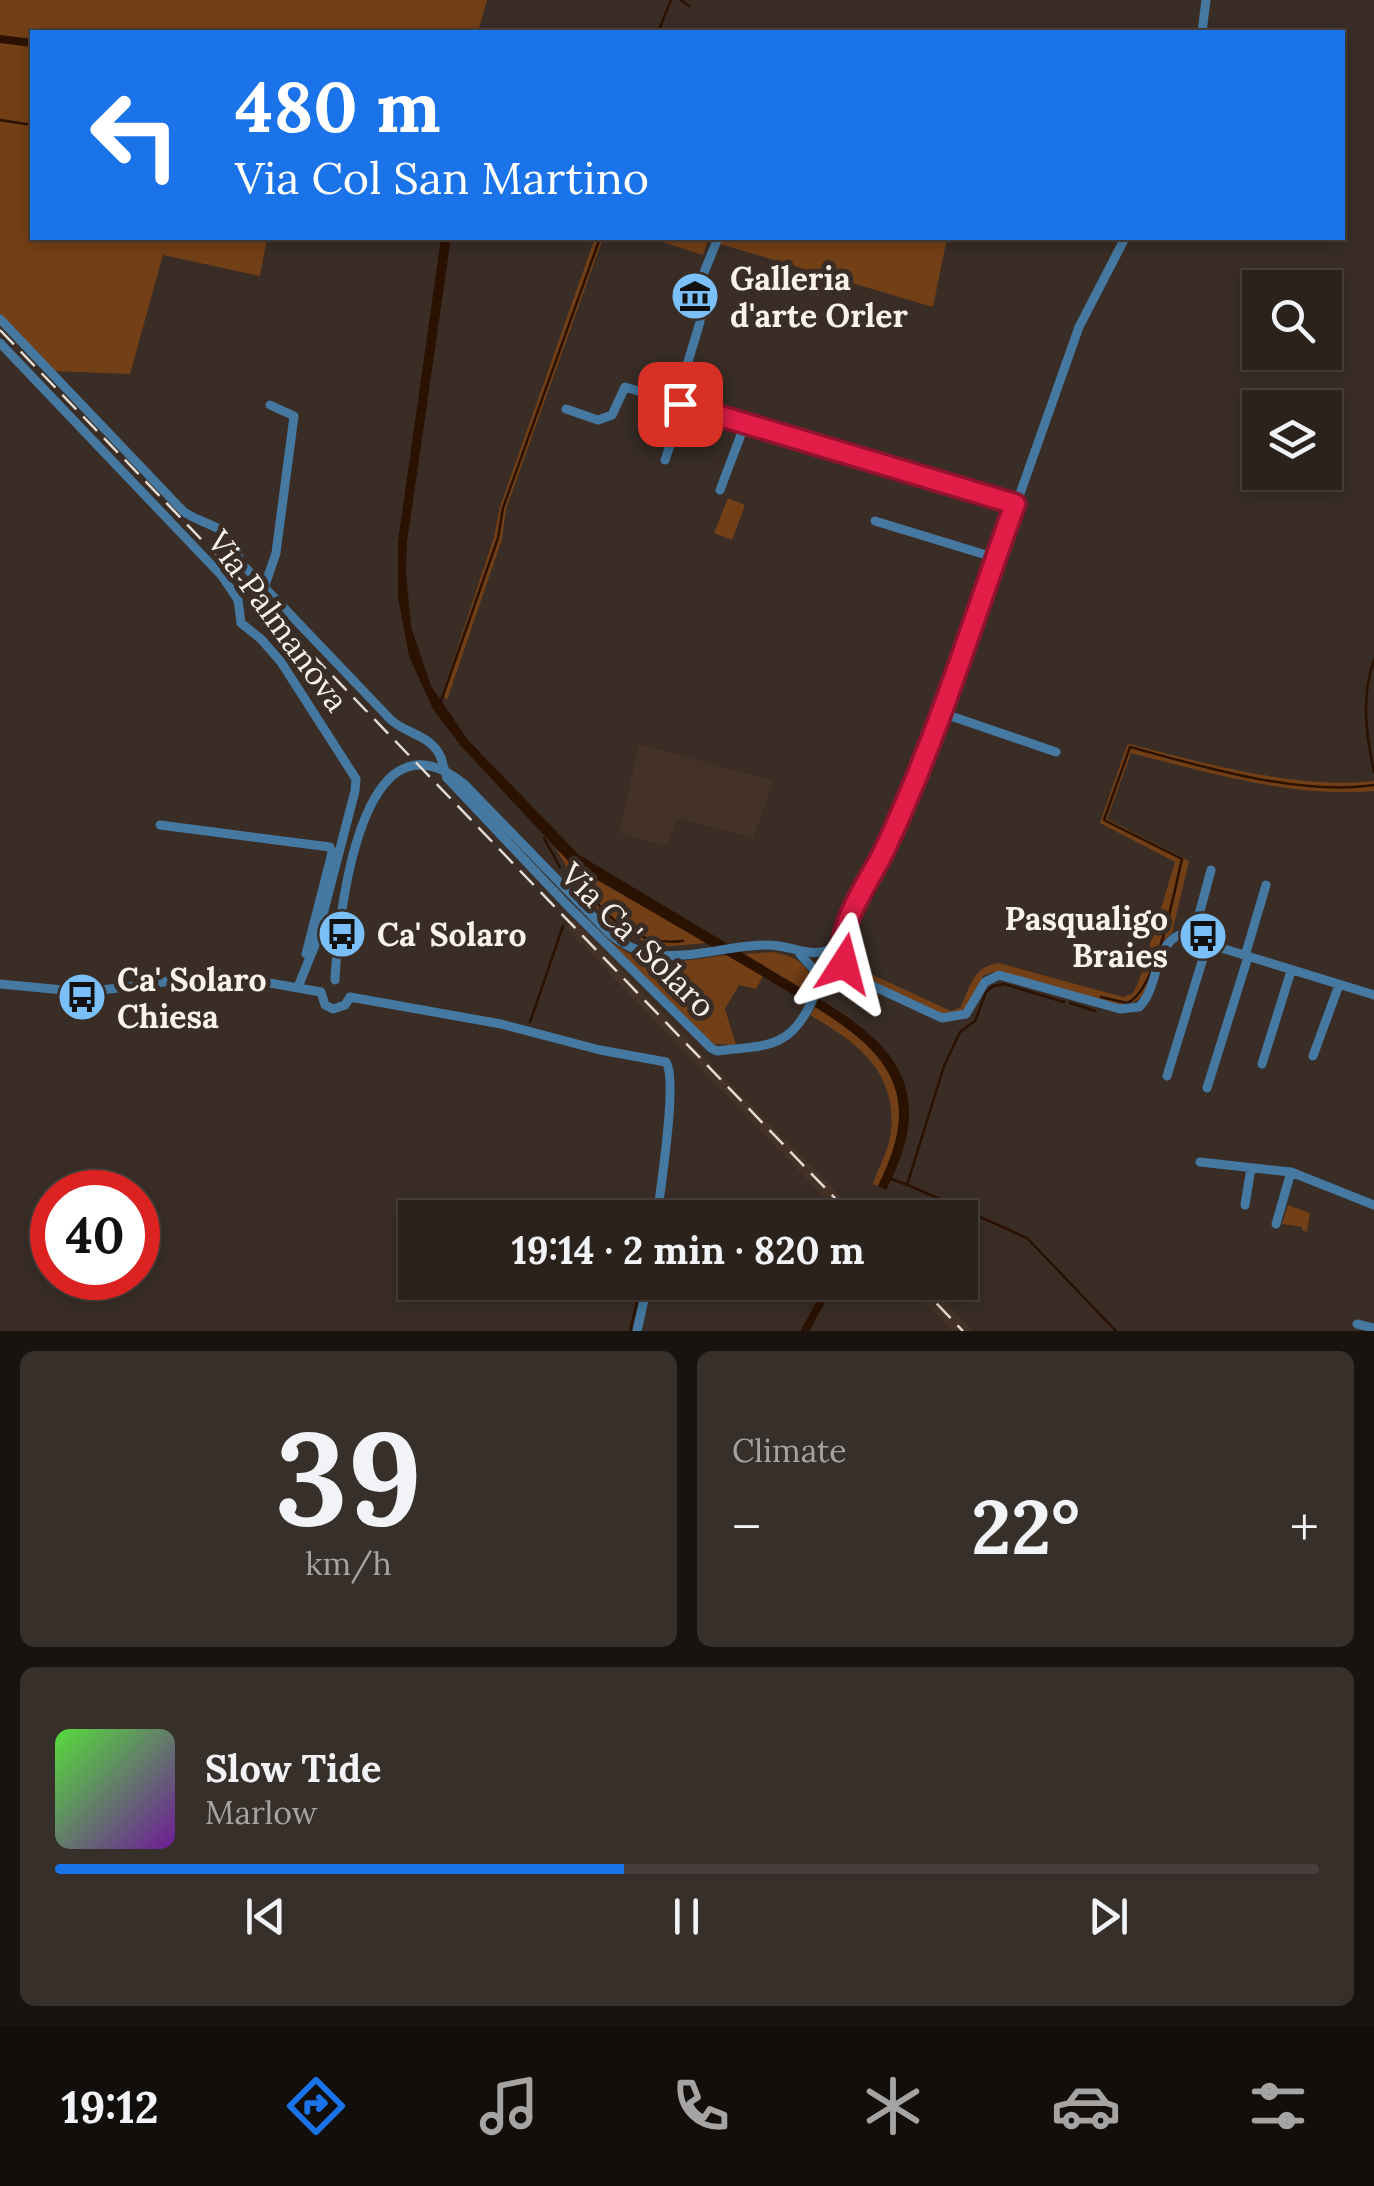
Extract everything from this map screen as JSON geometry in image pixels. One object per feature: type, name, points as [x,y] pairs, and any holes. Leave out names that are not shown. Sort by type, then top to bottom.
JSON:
[{"type":"street","points":[[1202,30],[1206,0]]},
{"type":"street","points":[[665,460],[700,322],[701,282],[717,240]]},
{"type":"street","name":"Via Ca' Solaro","points":[[0,318],[184,511],[228,536],[242,564],[391,720],[428,740],[441,758],[447,778],[568,906],[717,1051],[783,1040],[800,1025],[814,996],[815,971],[825,952],[844,931],[892,832],[942,713],[1084,314],[1124,240]]},
{"type":"street","name":"Via Palmanova","points":[[0,342],[222,576],[238,600],[241,623],[281,662],[356,779],[315,945],[298,987]]},
{"type":"street","points":[[566,410],[598,420],[612,415],[625,388],[1015,504]]},
{"type":"street","name":"Via Palmanova","points":[[264,588],[276,553],[294,416],[270,406]]},
{"type":"street","points":[[720,490],[746,424]]},
{"type":"street","points":[[875,520],[996,558]]},
{"type":"street","points":[[942,713],[1056,752]]},
{"type":"street","name":"Via Ca' Solaro","points":[[0,984],[84,992],[214,973],[320,992],[322,1001],[333,1009],[345,1005],[341,912],[369,806],[385,782],[416,768],[441,770],[464,784],[619,942],[635,950],[660,956],[772,945],[825,952],[843,962]]},
{"type":"street","points":[[160,825],[330,847],[332,853],[306,964]]},
{"type":"street","points":[[1193,937],[1211,870]]},
{"type":"street","points":[[1208,1088],[1266,885]]},
{"type":"street","name":"Via Ca' Solaro","points":[[814,996],[835,979],[843,962],[844,931]]},
{"type":"street","points":[[795,950],[822,980],[860,980],[948,1018],[966,1014],[984,982],[999,975],[1132,1009],[1147,998],[1169,940],[1180,935],[1374,995]]},
{"type":"street","points":[[1166,1076],[1208,942]]},
{"type":"street","points":[[843,962],[860,980]]},
{"type":"street","points":[[1262,1064],[1291,972]]},
{"type":"street","points":[[320,992],[324,985],[344,987]]},
{"type":"street","points":[[1313,1056],[1339,985]]},
{"type":"street","name":"Via Ca' Solaro","points":[[344,987],[668,1064],[670,1091],[659,1200]]},
{"type":"street","points":[[1200,1162],[1290,1172],[1374,1205]]},
{"type":"street","points":[[1244,1205],[1251,1168]]},
{"type":"street","points":[[1276,1224],[1290,1172]]},
{"type":"street","points":[[638,1331],[644,1300]]},
{"type":"street","points":[[1357,1324],[1374,1328]]},
{"type":"shaded area","points":[[0,0],[487,0],[479,30],[30,30],[30,240],[267,240],[260,276],[163,255],[130,374],[52,371],[0,315]]},
{"type":"shaded area","points":[[441,240],[451,240],[407,542],[411,627],[431,686],[468,740],[579,855],[811,994],[806,1002],[571,864],[461,746],[433,709],[409,656],[398,597],[398,542]]},
{"type":"shaded area","points":[[594,240],[602,240],[506,509],[502,539],[447,700],[442,695],[494,537],[500,507]]},
{"type":"shaded area","points":[[656,240],[708,240],[703,255]]},
{"type":"shaded area","points":[[722,240],[947,240],[933,307],[720,244]]},
{"type":"shaded area","points":[[728,498],[745,505],[732,540],[714,533]]},
{"type":"shaded area","points":[[639,744],[774,781],[753,838],[678,818],[666,846],[619,833]]},
{"type":"shaded area","points":[[1130,744],[1283,778],[1374,781],[1374,791],[1282,787],[1131,753],[1107,819],[1189,861],[1172,933],[1165,939],[1145,991],[1130,1003],[1120,1005],[997,971],[984,975],[965,1009],[943,1014],[853,970],[846,956],[847,938],[885,856],[889,858],[857,929],[855,957],[860,969],[951,1011],[961,1007],[978,973],[999,963],[1123,997],[1132,994],[1175,862],[1100,823]]},
{"type":"shaded area","points":[[556,849],[588,875],[707,943],[660,947],[629,936],[611,923],[579,888]]},
{"type":"shaded area","points":[[573,919],[844,1200],[827,1200],[566,928]]},
{"type":"shaded area","points":[[603,936],[645,959],[683,961],[727,955],[763,976],[756,989],[739,985],[725,1009],[736,1045],[713,1044]]},
{"type":"shaded area","points":[[772,952],[802,963],[813,980],[811,994],[743,954]]},
{"type":"shaded area","points":[[819,999],[872,1036],[890,1056],[902,1078],[908,1102],[908,1128],[901,1157],[886,1190],[878,1186],[898,1127],[893,1081],[864,1043],[815,1007]]},
{"type":"shaded area","points":[[815,1007],[864,1043],[893,1081],[898,1127],[878,1186],[873,1184],[891,1131],[887,1092],[880,1075],[858,1048],[810,1015]]},
{"type":"shaded area","points":[[1288,1205],[1310,1213],[1307,1232],[1302,1227],[1282,1224]]},
{"type":"shaded area","points":[[922,1300],[943,1300],[973,1331],[952,1331]]},
{"type":"waterway","points":[[659,30],[671,0]]},
{"type":"waterway","points":[[681,0],[689,6]]},
{"type":"waterway","points":[[0,39],[30,43]]},
{"type":"waterway","points":[[0,120],[30,125]]},
{"type":"waterway","points":[[440,704],[498,538],[503,508],[599,240]]},
{"type":"waterway","points":[[1374,660],[1367,687],[1366,716],[1374,772]]},
{"type":"waterway","points":[[1101,997],[1127,1003],[1138,995],[1147,980],[1163,938],[1182,859],[1104,820],[1130,747],[1283,783],[1314,787],[1374,785]]},
{"type":"waterway","points":[[544,838],[560,867]]},
{"type":"waterway","points":[[588,874],[584,884],[587,891],[617,923],[653,940],[683,941]]},
{"type":"waterway","points":[[530,1022],[563,926]]},
{"type":"waterway","points":[[889,1178],[907,1185],[944,1066],[960,1032],[975,1021],[986,992],[1004,984],[1064,1002]]},
{"type":"waterway","points":[[1070,1003],[1095,1011]]},
{"type":"waterway","points":[[908,1185],[1027,1238],[1116,1331]]},
{"type":"waterway","points":[[630,1331],[638,1300]]},
{"type":"waterway","points":[[805,1331],[821,1300]]},
{"type":"railway","points":[[0,330],[837,1200]]},
{"type":"railway","points":[[933,1300],[963,1331]]},
{"type":"place","name":"Galleria d'arte Orler","points":[[695,296]]},
{"type":"place","name":"Ca' Solaro","points":[[342,934]]},
{"type":"place","name":"Pasqualigo Braies","points":[[1203,936]]},
{"type":"place","name":"Ca' Solaro Chiesa","points":[[82,997]]},
{"type":"route","points":[[680,404],[1015,504],[950,694],[892,832],[844,931],[844,964]]}]
